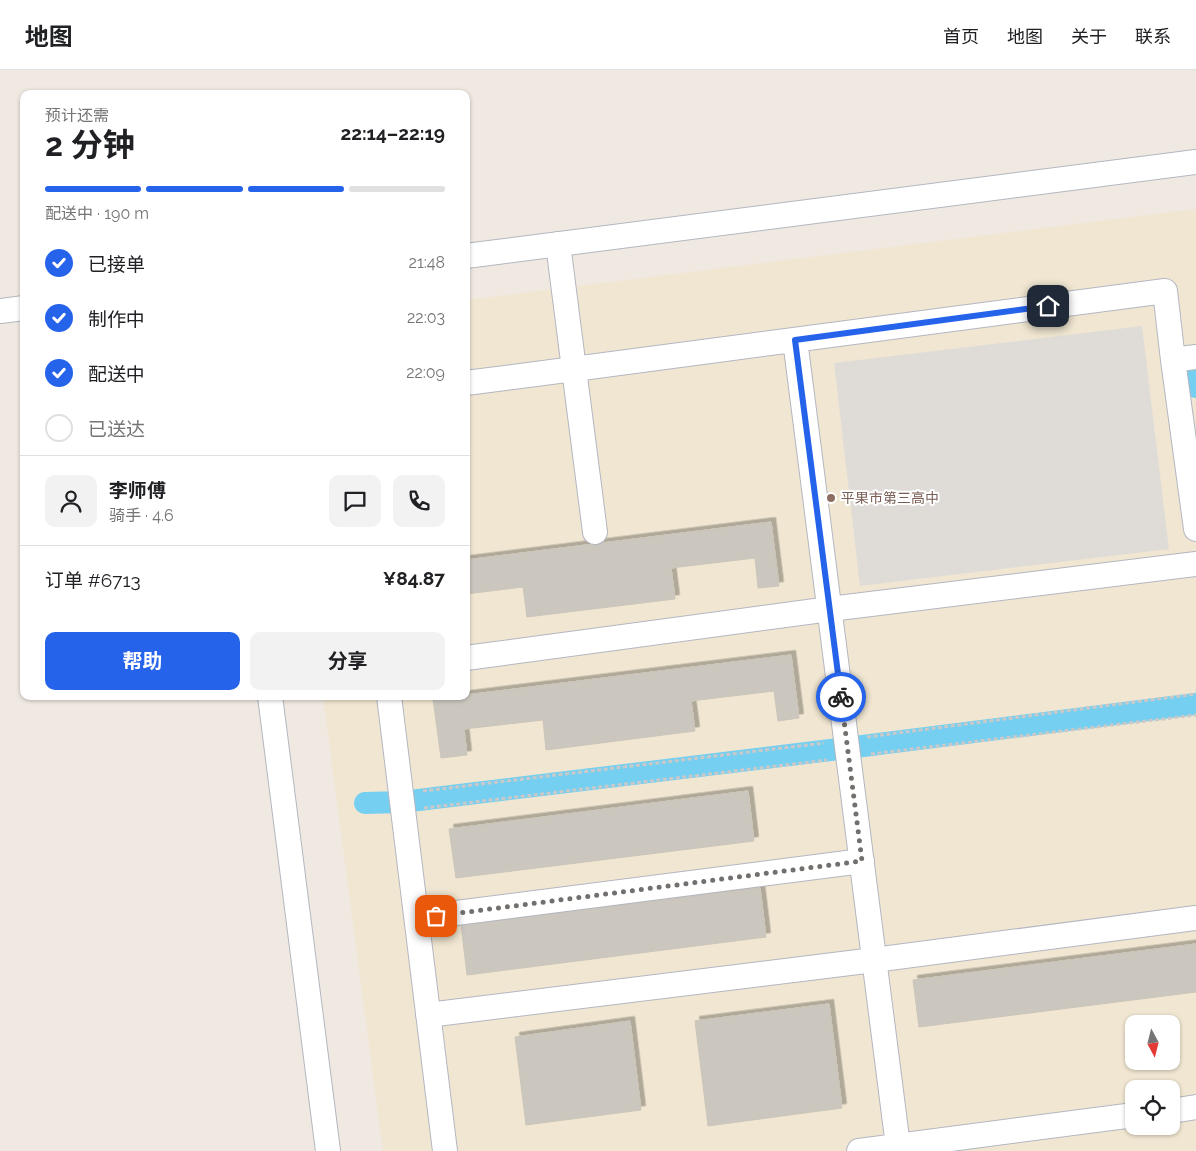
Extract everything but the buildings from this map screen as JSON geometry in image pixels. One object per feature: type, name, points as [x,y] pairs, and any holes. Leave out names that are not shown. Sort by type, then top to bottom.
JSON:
[{"type":"street","points":[[470,255],[1196,162]]},
{"type":"street","points":[[558,244],[595,532]]},
{"type":"street","points":[[470,382],[1165,290],[1185,359],[1196,530]]},
{"type":"street","points":[[0,310],[20,308]]},
{"type":"street","points":[[795,340],[898,1146]]},
{"type":"street","points":[[470,657],[830,609],[1196,564]]},
{"type":"street","points":[[271,700],[328,1151]]},
{"type":"street","points":[[389,700],[446,1151]]},
{"type":"street","points":[[417,918],[862,861]]},
{"type":"street","points":[[428,1015],[1196,918]]},
{"type":"street","points":[[1180,1109],[1196,1107]]},
{"type":"street","points":[[859,1151],[1125,1116]]},
{"type":"path","points":[[402,802],[847,749],[1196,694]]},
{"type":"path","points":[[402,802],[847,749],[1196,715]]},
{"type":"shaded area","name":"平果市第三高中","points":[[1196,209],[1196,1151],[383,1151],[324,700],[470,700],[470,300]]},
{"type":"shaded area","points":[[1142,326],[1169,549],[860,586],[834,363]]},
{"type":"waterway","points":[[1196,363],[1193,364],[1196,387]]},
{"type":"waterway","points":[[365,803],[402,802],[1196,704]]},
{"type":"way so far","points":[[436,916],[862,861],[841,697]]},
{"type":"place","name":"平果市第三高中","points":[[831,498]]},
{"type":"route","points":[[841,697],[795,340],[1048,306]]}]
